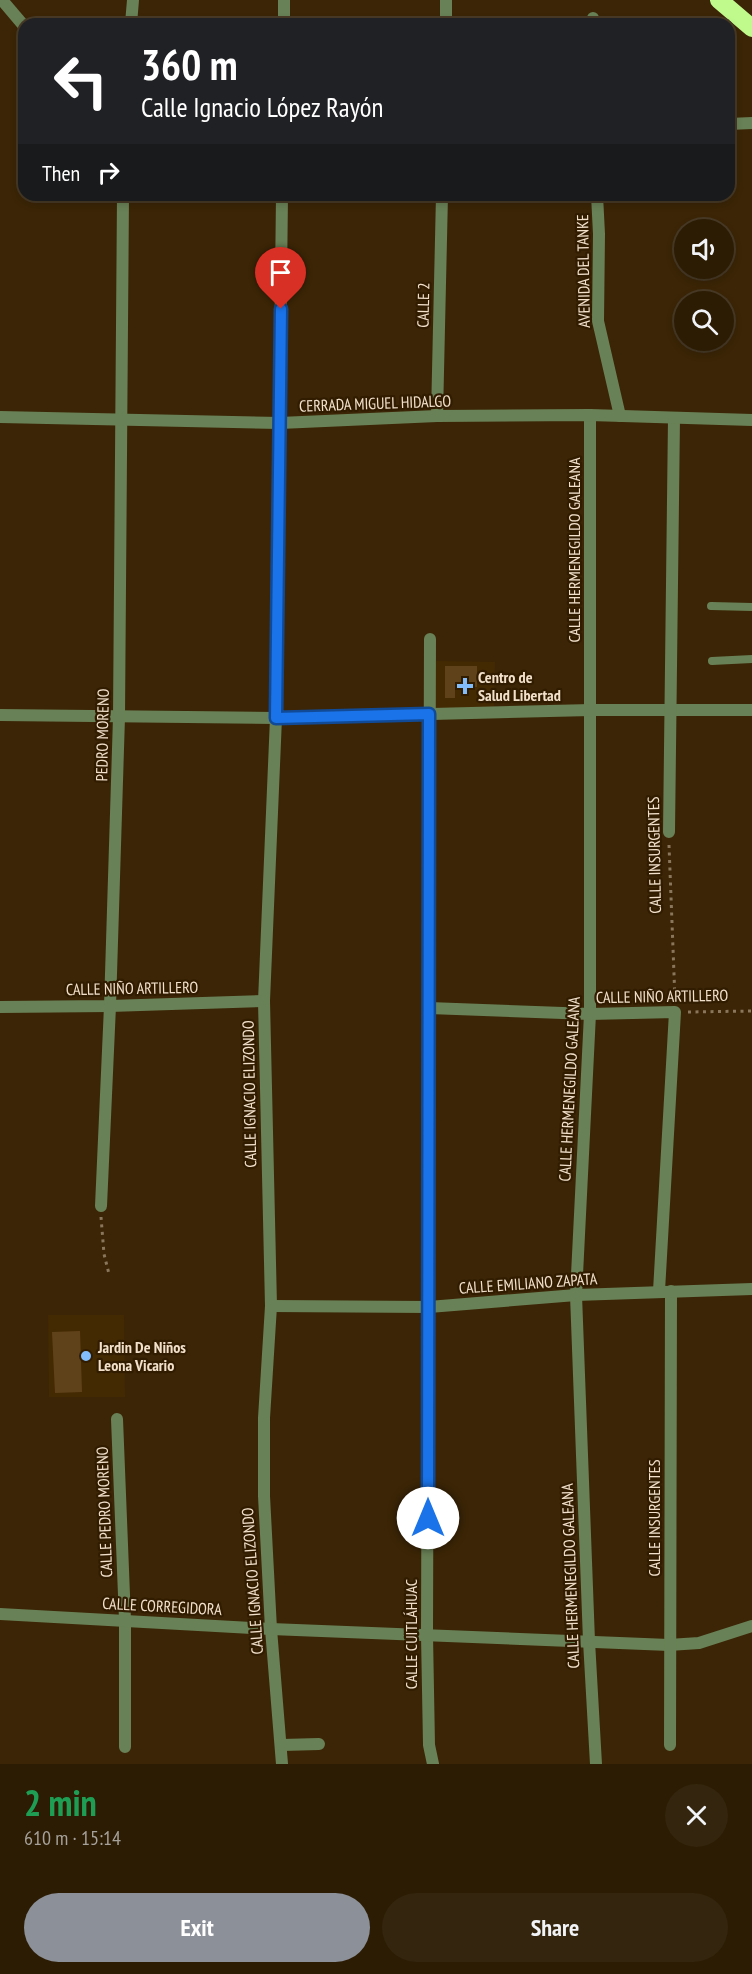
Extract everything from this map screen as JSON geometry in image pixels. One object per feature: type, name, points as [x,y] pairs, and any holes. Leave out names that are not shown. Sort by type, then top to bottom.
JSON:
[{"type":"highway","points":[[719,0],[750,28]]},
{"type":"street","points":[[2,0],[18,19]]},
{"type":"street","points":[[132,18],[134,0]]},
{"type":"street","points":[[284,0],[284,18]]},
{"type":"street","points":[[446,0],[446,18]]},
{"type":"street","points":[[735,124],[752,123]]},
{"type":"street","name":"PEDRO MORENO","points":[[101,1206],[119,717],[123,201]]},
{"type":"street","name":"CALLE IGNACIO ELIZONDO","points":[[282,201],[276,718],[264,1001],[271,1306],[264,1418],[264,1496],[271,1629],[282,1764]]},
{"type":"street","name":"CALLE 2","points":[[437,416],[442,201]]},
{"type":"street","name":"AVENIDA DEL TANKE","points":[[597,201],[598,321],[620,416]]},
{"type":"street","name":"CERRADA MIGUEL HIDALGO","points":[[0,417],[280,423],[437,416],[590,415],[752,420]]},
{"type":"street","name":"CALLE HERMENEGILDO GALEANA","points":[[590,415],[590,1014],[576,1295],[596,1764]]},
{"type":"street","name":"CALLE INSURGENTES","points":[[669,832],[674,418]]},
{"type":"street","name":"CALLE CUITLÁHUAC","points":[[430,639],[427,1635],[429,1745],[433,1764]]},
{"type":"street","points":[[0,715],[276,718],[591,710],[752,710]]},
{"type":"street","name":"CALLE NIÑO ARTILLERO","points":[[0,1007],[264,1001]]},
{"type":"street","name":"CALLE NIÑO ARTILLERO","points":[[429,1008],[590,1014],[675,1012]]},
{"type":"street","name":"CALLE INSURGENTES","points":[[670,1745],[665,1291],[675,1012]]},
{"type":"street","name":"CALLE EMILIANO ZAPATA","points":[[271,1306],[429,1307],[576,1295],[752,1289]]},
{"type":"street","name":"CALLE PEDRO MORENO","points":[[117,1419],[125,1620],[125,1748]]},
{"type":"street","name":"CALLE CORREGIDORA","points":[[0,1614],[271,1629],[669,1645],[699,1643],[752,1626]]},
{"type":"street","points":[[282,1745],[319,1744]]},
{"type":"lane","points":[[711,606],[752,607]]},
{"type":"lane","points":[[712,661],[752,659]]},
{"type":"path","name":"CALLE INSURGENTES","points":[[669,832],[675,1012]]},
{"type":"path","name":"CALLE NIÑO ARTILLERO","points":[[675,1012],[752,1011]]},
{"type":"path","points":[[101,1206],[104,1254],[109,1274]]},
{"type":"shaded area","name":"Centro de Salud Libertad","points":[[436,661],[495,662],[494,711],[436,710]]},
{"type":"shaded area","name":"Jardin De Niños Leona Vicario","points":[[48,1315],[124,1315],[125,1397],[49,1397]]},
{"type":"building","points":[[445,666],[477,666],[477,687],[455,686],[455,698],[445,698]]},
{"type":"building","points":[[80,1331],[82,1392],[55,1393],[52,1332]]},
{"type":"place","name":"Centro de Salud Libertad","points":[[465,686]]},
{"type":"place","name":"Jardin De Niños Leona Vicario","points":[[86,1356]]},
{"type":"route","points":[[281,309],[276,718],[429,714],[428,1518]]}]
